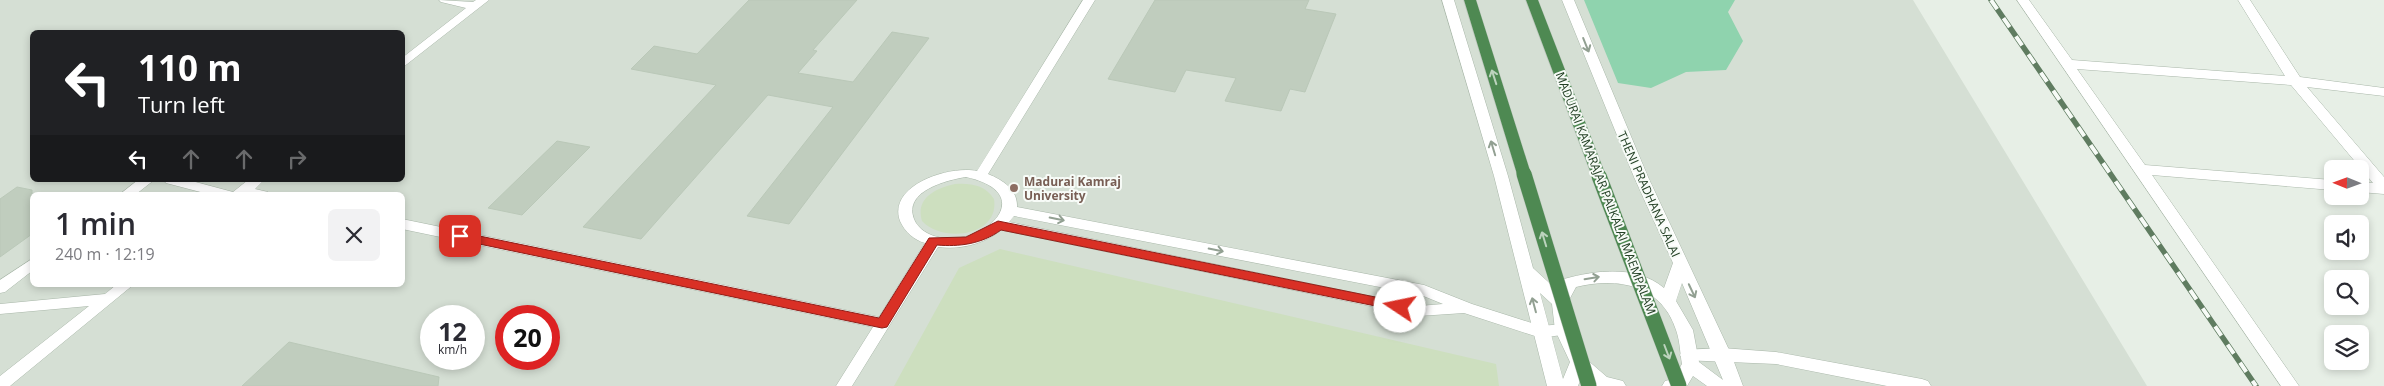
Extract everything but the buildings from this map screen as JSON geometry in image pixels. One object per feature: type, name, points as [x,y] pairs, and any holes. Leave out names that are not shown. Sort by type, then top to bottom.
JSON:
[{"type":"highway","points":[[1470,0],[1589,386]]},
{"type":"highway","name":"MADURAI KAMARAJAR PALKALAI MAEMPALAM","points":[[1532,0],[1679,386]]},
{"type":"street","points":[[1448,0],[1501,176],[1556,386]]},
{"type":"street","name":"THENI PRADHANA SALAI","points":[[1568,0],[1641,177],[1722,354],[1734,386]]},
{"type":"street","points":[[2022,0],[2290,386]]},
{"type":"street","points":[[2244,0],[2295,81],[2384,188]]},
{"type":"street","points":[[2066,64],[2295,81],[2384,92]]},
{"type":"street","points":[[2139,169],[2324,184]]},
{"type":"street","points":[[2369,187],[2384,188]]},
{"type":"street","points":[[1668,300],[1680,264]]},
{"type":"street","points":[[1525,270],[1560,302]]},
{"type":"street","points":[[1617,386],[1601,382],[1579,362],[1563,330],[1560,302],[1570,283],[1591,277],[1616,276],[1640,280],[1668,300],[1685,329],[1690,360],[1679,384],[1671,386]]},
{"type":"street","points":[[1690,360],[1722,354],[1776,358],[1922,386]]},
{"type":"street","points":[[1690,360],[1719,386]]},
{"type":"street","points":[[1570,386],[1579,362]]},
{"type":"lane","points":[[445,0],[479,3]]},
{"type":"lane","points":[[981,175],[1089,0]]},
{"type":"lane","points":[[405,62],[479,3]]},
{"type":"lane","points":[[966,173],[981,175],[1003,187],[1010,202],[1009,210],[990,232],[968,241],[934,240],[922,236],[908,224],[906,216],[909,200],[922,186],[942,176],[966,173]]},
{"type":"lane","points":[[130,192],[144,182]]},
{"type":"lane","points":[[179,182],[217,192]]},
{"type":"lane","points":[[242,192],[255,182]]},
{"type":"lane","points":[[1009,210],[1424,290],[1467,308],[1542,332],[1563,330]]},
{"type":"lane","points":[[405,225],[882,323]]},
{"type":"lane","points":[[998,225],[1419,310],[1467,308]]},
{"type":"lane","points":[[844,386],[934,240]]},
{"type":"lane","points":[[0,288],[30,266]]},
{"type":"lane","points":[[0,385],[123,287]]},
{"type":"lane","points":[[0,309],[108,299]]},
{"type":"shaded area","name":"Madurai Kamraj University","points":[[0,0],[1913,0],[2147,386],[0,386]]},
{"type":"shaded area","points":[[1584,0],[1735,0],[1728,12],[1743,41],[1726,70],[1686,72],[1651,88],[1618,83]]},
{"type":"shaded area","points":[[955,184],[977,186],[990,194],[994,199],[993,212],[988,222],[968,232],[955,234],[931,228],[922,221],[921,213],[924,200],[934,191]]},
{"type":"shaded area","points":[[1000,249],[1496,364],[1499,386],[894,386],[959,268]]},
{"type":"railway","points":[[1991,0],[2256,386]]},
{"type":"place","name":"Madurai Kamraj University","points":[[1014,188]]},
{"type":"route","points":[[460,236],[882,323],[934,240],[943,242],[968,241],[990,232],[998,225],[1400,307]]}]
